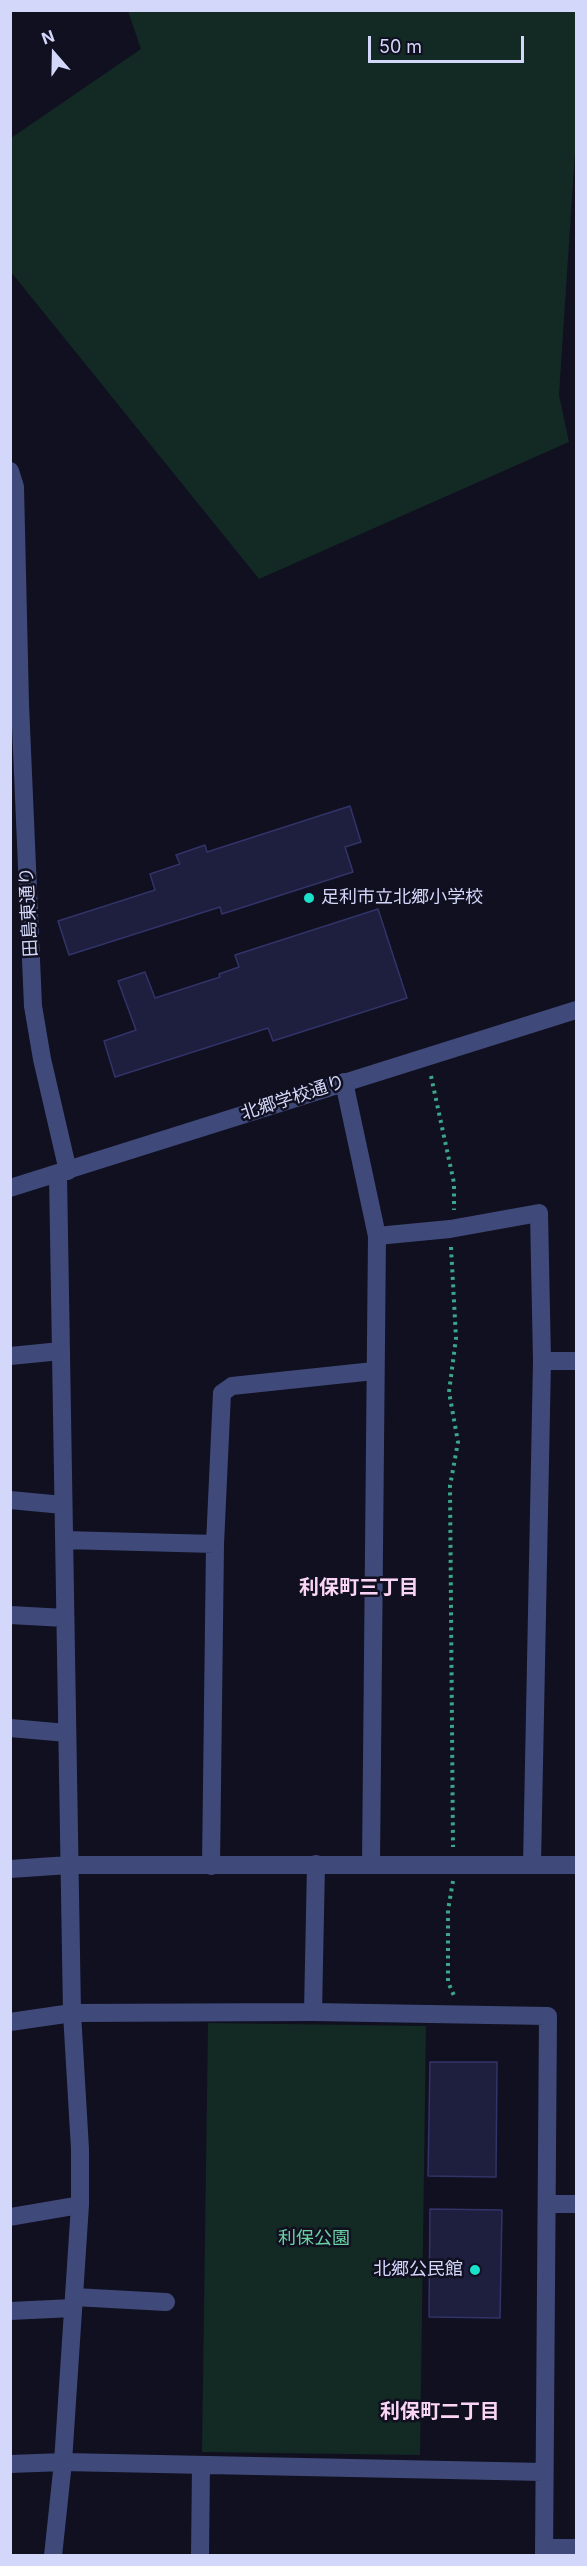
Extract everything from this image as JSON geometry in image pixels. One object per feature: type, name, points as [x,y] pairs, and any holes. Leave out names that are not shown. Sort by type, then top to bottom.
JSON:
[{"type":"street","name":"田島東通り","points":[[10,471],[15,487],[13,534],[24,809],[18,857],[32,932],[33,1006],[63,1172],[60,1351],[72,2013],[80,2149],[80,2205],[63,2462],[53,2556]]},
{"type":"street","name":"北郷学校通り","points":[[10,1188],[576,1010]]},
{"type":"street","points":[[344,1082],[376,1236],[371,1864]]},
{"type":"street","points":[[376,1236],[450,1229],[539,1213],[542,1361],[531,1864]]},
{"type":"street","points":[[10,1356],[60,1351]]},
{"type":"street","points":[[542,1361],[576,1361]]},
{"type":"street","points":[[211,1866],[215,1544],[222,1393],[232,1386],[374,1371]]},
{"type":"street","points":[[10,1500],[63,1505]]},
{"type":"street","points":[[64,1540],[215,1544]]},
{"type":"street","points":[[10,1615],[65,1618]]},
{"type":"street","points":[[10,1728],[67,1733]]},
{"type":"street","points":[[313,2012],[316,1864]]},
{"type":"street","points":[[10,1869],[69,1865],[576,1865]]},
{"type":"street","points":[[10,2022],[72,2013],[313,2012],[548,2016],[544,2552],[576,2548]]},
{"type":"street","points":[[547,2204],[576,2204]]},
{"type":"street","points":[[10,2217],[80,2205]]},
{"type":"street","points":[[10,2311],[74,2303],[166,2302]]},
{"type":"street","points":[[10,2464],[63,2462],[544,2472]]},
{"type":"street","points":[[200,2556],[201,2465]]},
{"type":"path","points":[[431,1076],[454,1183],[454,1209],[450,1229],[456,1338],[449,1392],[458,1442],[450,1486],[454,1889],[448,1910],[448,1982],[456,1999],[447,2014]]},
{"type":"green space","points":[[128,11],[576,11],[576,137],[559,395],[569,442],[259,579],[11,272],[11,138],[141,49]]},
{"type":"green space","name":"利保公園","points":[[208,2023],[426,2026],[420,2455],[202,2452]]},
{"type":"building","points":[[350,806],[361,842],[345,847],[353,872],[222,914],[220,907],[69,955],[58,921],[155,890],[150,874],[180,864],[176,855],[205,845],[207,852]]},
{"type":"building","points":[[378,909],[407,998],[273,1041],[268,1028],[115,1077],[104,1041],[136,1030],[118,981],[145,972],[155,998],[220,977],[219,974],[239,967],[235,955]]},
{"type":"building","points":[[430,2062],[497,2062],[496,2177],[428,2176]]},
{"type":"building","name":"北郷公民館","points":[[430,2209],[502,2210],[500,2318],[429,2317]]},
{"type":"place","name":"足利市立北郷小学校","points":[[309,898]]},
{"type":"place","name":"北郷公民館","points":[[475,2270]]},
{"type":"district","name":"利保町三丁目","points":[[359,1588]]},
{"type":"district","name":"利保町二丁目","points":[[440,2412]]}]
